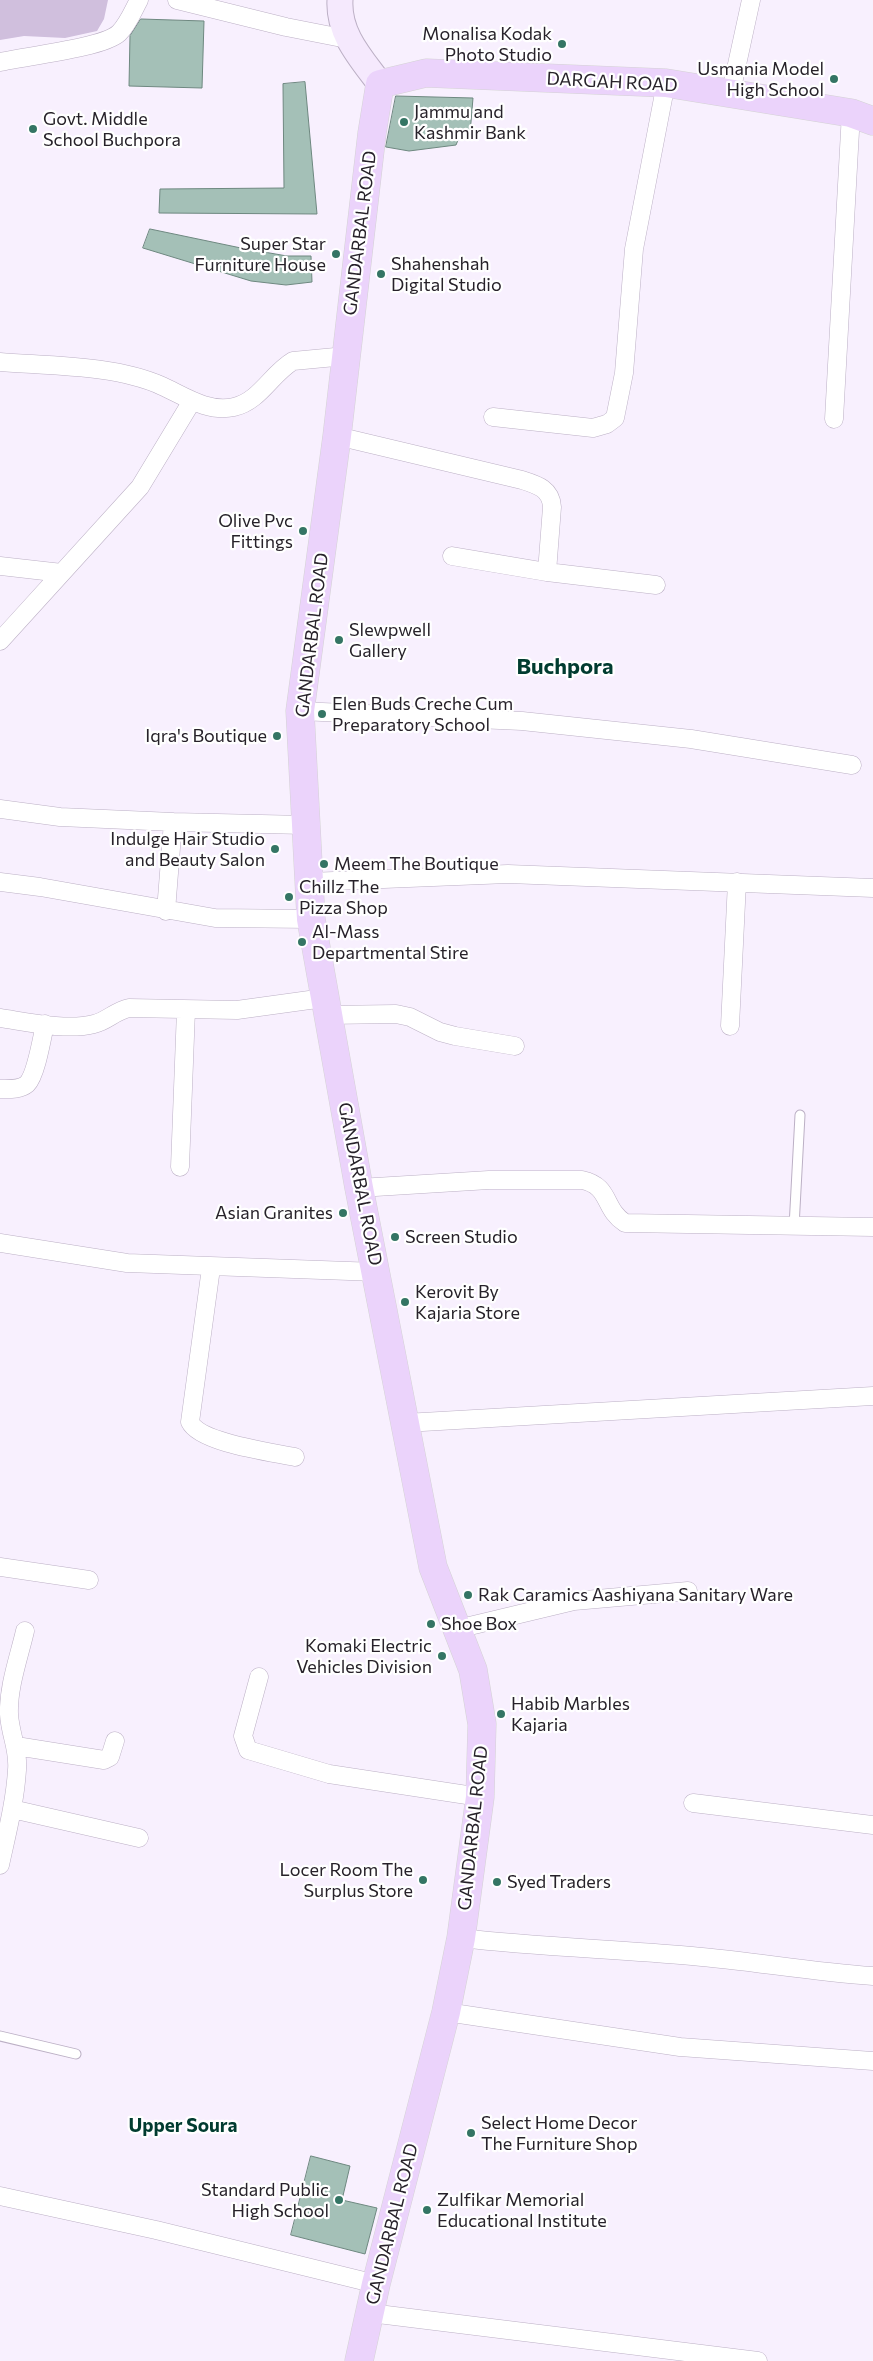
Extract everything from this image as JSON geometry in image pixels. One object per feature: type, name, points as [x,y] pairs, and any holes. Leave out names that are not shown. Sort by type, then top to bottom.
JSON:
[{"type":"main road","name":"DARGAH ROAD","points":[[380,84],[426,73],[666,83],[731,92],[862,117]]},
{"type":"main road","name":"GANDARBAL ROAD","points":[[359,2361],[376,2284],[446,2012],[461,1938],[480,1797],[482,1724],[473,1670],[433,1568],[377,1272],[359,1188],[311,919],[305,825],[300,711],[337,436],[372,133],[380,84]]},
{"type":"street","points":[[0,62],[95,45],[114,38],[127,23],[139,0]]},
{"type":"street","points":[[177,0],[286,27],[347,39]]},
{"type":"street","points":[[340,0],[340,11],[347,39],[380,84]]},
{"type":"street","points":[[731,92],[751,0]]},
{"type":"street","points":[[492,417],[593,428],[607,424],[615,418],[624,373],[634,249],[666,83]]},
{"type":"street","points":[[834,419],[862,117]]},
{"type":"street","points":[[0,362],[126,376],[160,385],[192,401],[216,408],[233,407],[251,400],[293,361],[346,356]]},
{"type":"street","points":[[0,640],[140,487],[192,401]]},
{"type":"street","points":[[337,436],[522,480],[546,490],[551,499],[552,507],[547,572]]},
{"type":"street","points":[[452,556],[547,572],[656,585]]},
{"type":"street","points":[[0,566],[62,573]]},
{"type":"street","points":[[300,711],[522,721],[691,739],[852,765]]},
{"type":"street","points":[[0,809],[60,817],[305,825]]},
{"type":"street","points":[[166,911],[173,822]]},
{"type":"street","points":[[309,882],[508,874],[873,888]]},
{"type":"street","points":[[0,882],[40,887],[166,911],[215,918],[311,919]]},
{"type":"street","points":[[730,1026],[737,882]]},
{"type":"street","points":[[0,1018],[45,1024],[92,1025],[103,1021],[120,1010],[129,1008],[237,1010],[326,1006],[410,1017],[440,1032],[515,1046]]},
{"type":"street","points":[[180,1166],[186,1010]]},
{"type":"street","points":[[0,1089],[20,1088],[27,1084],[32,1075],[45,1024]]},
{"type":"street","points":[[359,1188],[499,1180],[582,1180],[592,1182],[602,1189],[616,1217],[625,1223],[873,1227]]},
{"type":"street","points":[[0,1243],[127,1263],[211,1268],[377,1272]]},
{"type":"street","points":[[211,1268],[190,1422],[193,1428],[199,1432],[219,1440],[295,1457]]},
{"type":"street","points":[[405,1423],[873,1396]]},
{"type":"street","points":[[0,1567],[89,1580]]},
{"type":"street","points":[[457,1628],[574,1602],[688,1591]]},
{"type":"street","points":[[0,1865],[12,1810],[17,1770],[16,1746],[9,1713],[25,1631]]},
{"type":"street","points":[[259,1677],[243,1736],[248,1750],[329,1774],[480,1797]]},
{"type":"street","points":[[16,1746],[104,1760],[110,1757],[115,1741]]},
{"type":"street","points":[[693,1803],[873,1825]]},
{"type":"street","points":[[12,1810],[139,1838]]},
{"type":"street","points":[[461,1938],[532,1946],[625,1950],[722,1958],[824,1972],[873,1976]]},
{"type":"street","points":[[446,2012],[680,2047],[873,2061]]},
{"type":"street","points":[[0,2196],[156,2230],[376,2284]]},
{"type":"street","points":[[370,2313],[758,2361]]},
{"type":"lane","points":[[794,1227],[800,1115]]},
{"type":"lane","points":[[0,2036],[76,2054]]},
{"type":"shaded area","points":[[0,0],[108,0],[104,19],[97,31],[65,38],[24,36],[0,40]]},
{"type":"building","points":[[141,19],[204,21],[202,88],[129,86],[130,36]]},
{"type":"building","points":[[305,82],[317,214],[159,213],[160,189],[284,188],[283,84]]},
{"type":"building","points":[[396,96],[473,98],[470,134],[461,133],[456,145],[409,151],[386,147]]},
{"type":"building","points":[[150,229],[287,256],[311,256],[312,282],[286,285],[251,281],[143,248]]},
{"type":"building","points":[[311,2156],[350,2166],[342,2200],[377,2208],[365,2254],[291,2235]]},
{"type":"place","name":"Monalisa Kodak Photo Studio","points":[[562,44]]},
{"type":"place","name":"Usmania Model High School","points":[[834,79]]},
{"type":"place","name":"Jammu and Kashmir Bank","points":[[404,122]]},
{"type":"place","name":"Govt. Middle School Buchpora","points":[[33,129]]},
{"type":"place","name":"Super Star Furniture House","points":[[336,254]]},
{"type":"place","name":"Shahenshah Digital Studio","points":[[381,274]]},
{"type":"place","name":"Olive Pvc Fittings","points":[[303,531]]},
{"type":"place","name":"Slewpwell Gallery","points":[[339,640]]},
{"type":"place","name":"Elen Buds Creche Cum Preparatory School","points":[[322,714]]},
{"type":"place","name":"Iqra's Boutique","points":[[277,736]]},
{"type":"place","name":"Indulge Hair Studio and Beauty Salon","points":[[275,849]]},
{"type":"place","name":"Meem The Boutique","points":[[324,864]]},
{"type":"place","name":"Chillz The Pizza Shop","points":[[289,897]]},
{"type":"place","name":"Al-Mass Departmental Stire","points":[[302,942]]},
{"type":"place","name":"Asian Granites","points":[[343,1213]]},
{"type":"place","name":"Screen Studio","points":[[395,1237]]},
{"type":"place","name":"Kerovit By Kajaria Store","points":[[405,1302]]},
{"type":"place","name":"Rak Caramics Aashiyana Sanitary Ware","points":[[468,1595]]},
{"type":"place","name":"Shoe Box","points":[[431,1624]]},
{"type":"place","name":"Komaki Electric Vehicles Division","points":[[442,1656]]},
{"type":"place","name":"Habib Marbles Kajaria","points":[[501,1714]]},
{"type":"place","name":"Locer Room The Surplus Store","points":[[423,1880]]},
{"type":"place","name":"Syed Traders","points":[[497,1882]]},
{"type":"place","name":"Select Home Decor The Furniture Shop","points":[[471,2133]]},
{"type":"place","name":"Standard Public High School","points":[[339,2200]]},
{"type":"place","name":"Zulfikar Memorial Educational Institute","points":[[427,2210]]},
{"type":"district","name":"Buchpora","points":[[565,667]]},
{"type":"district","name":"Upper Soura","points":[[183,2126]]}]
